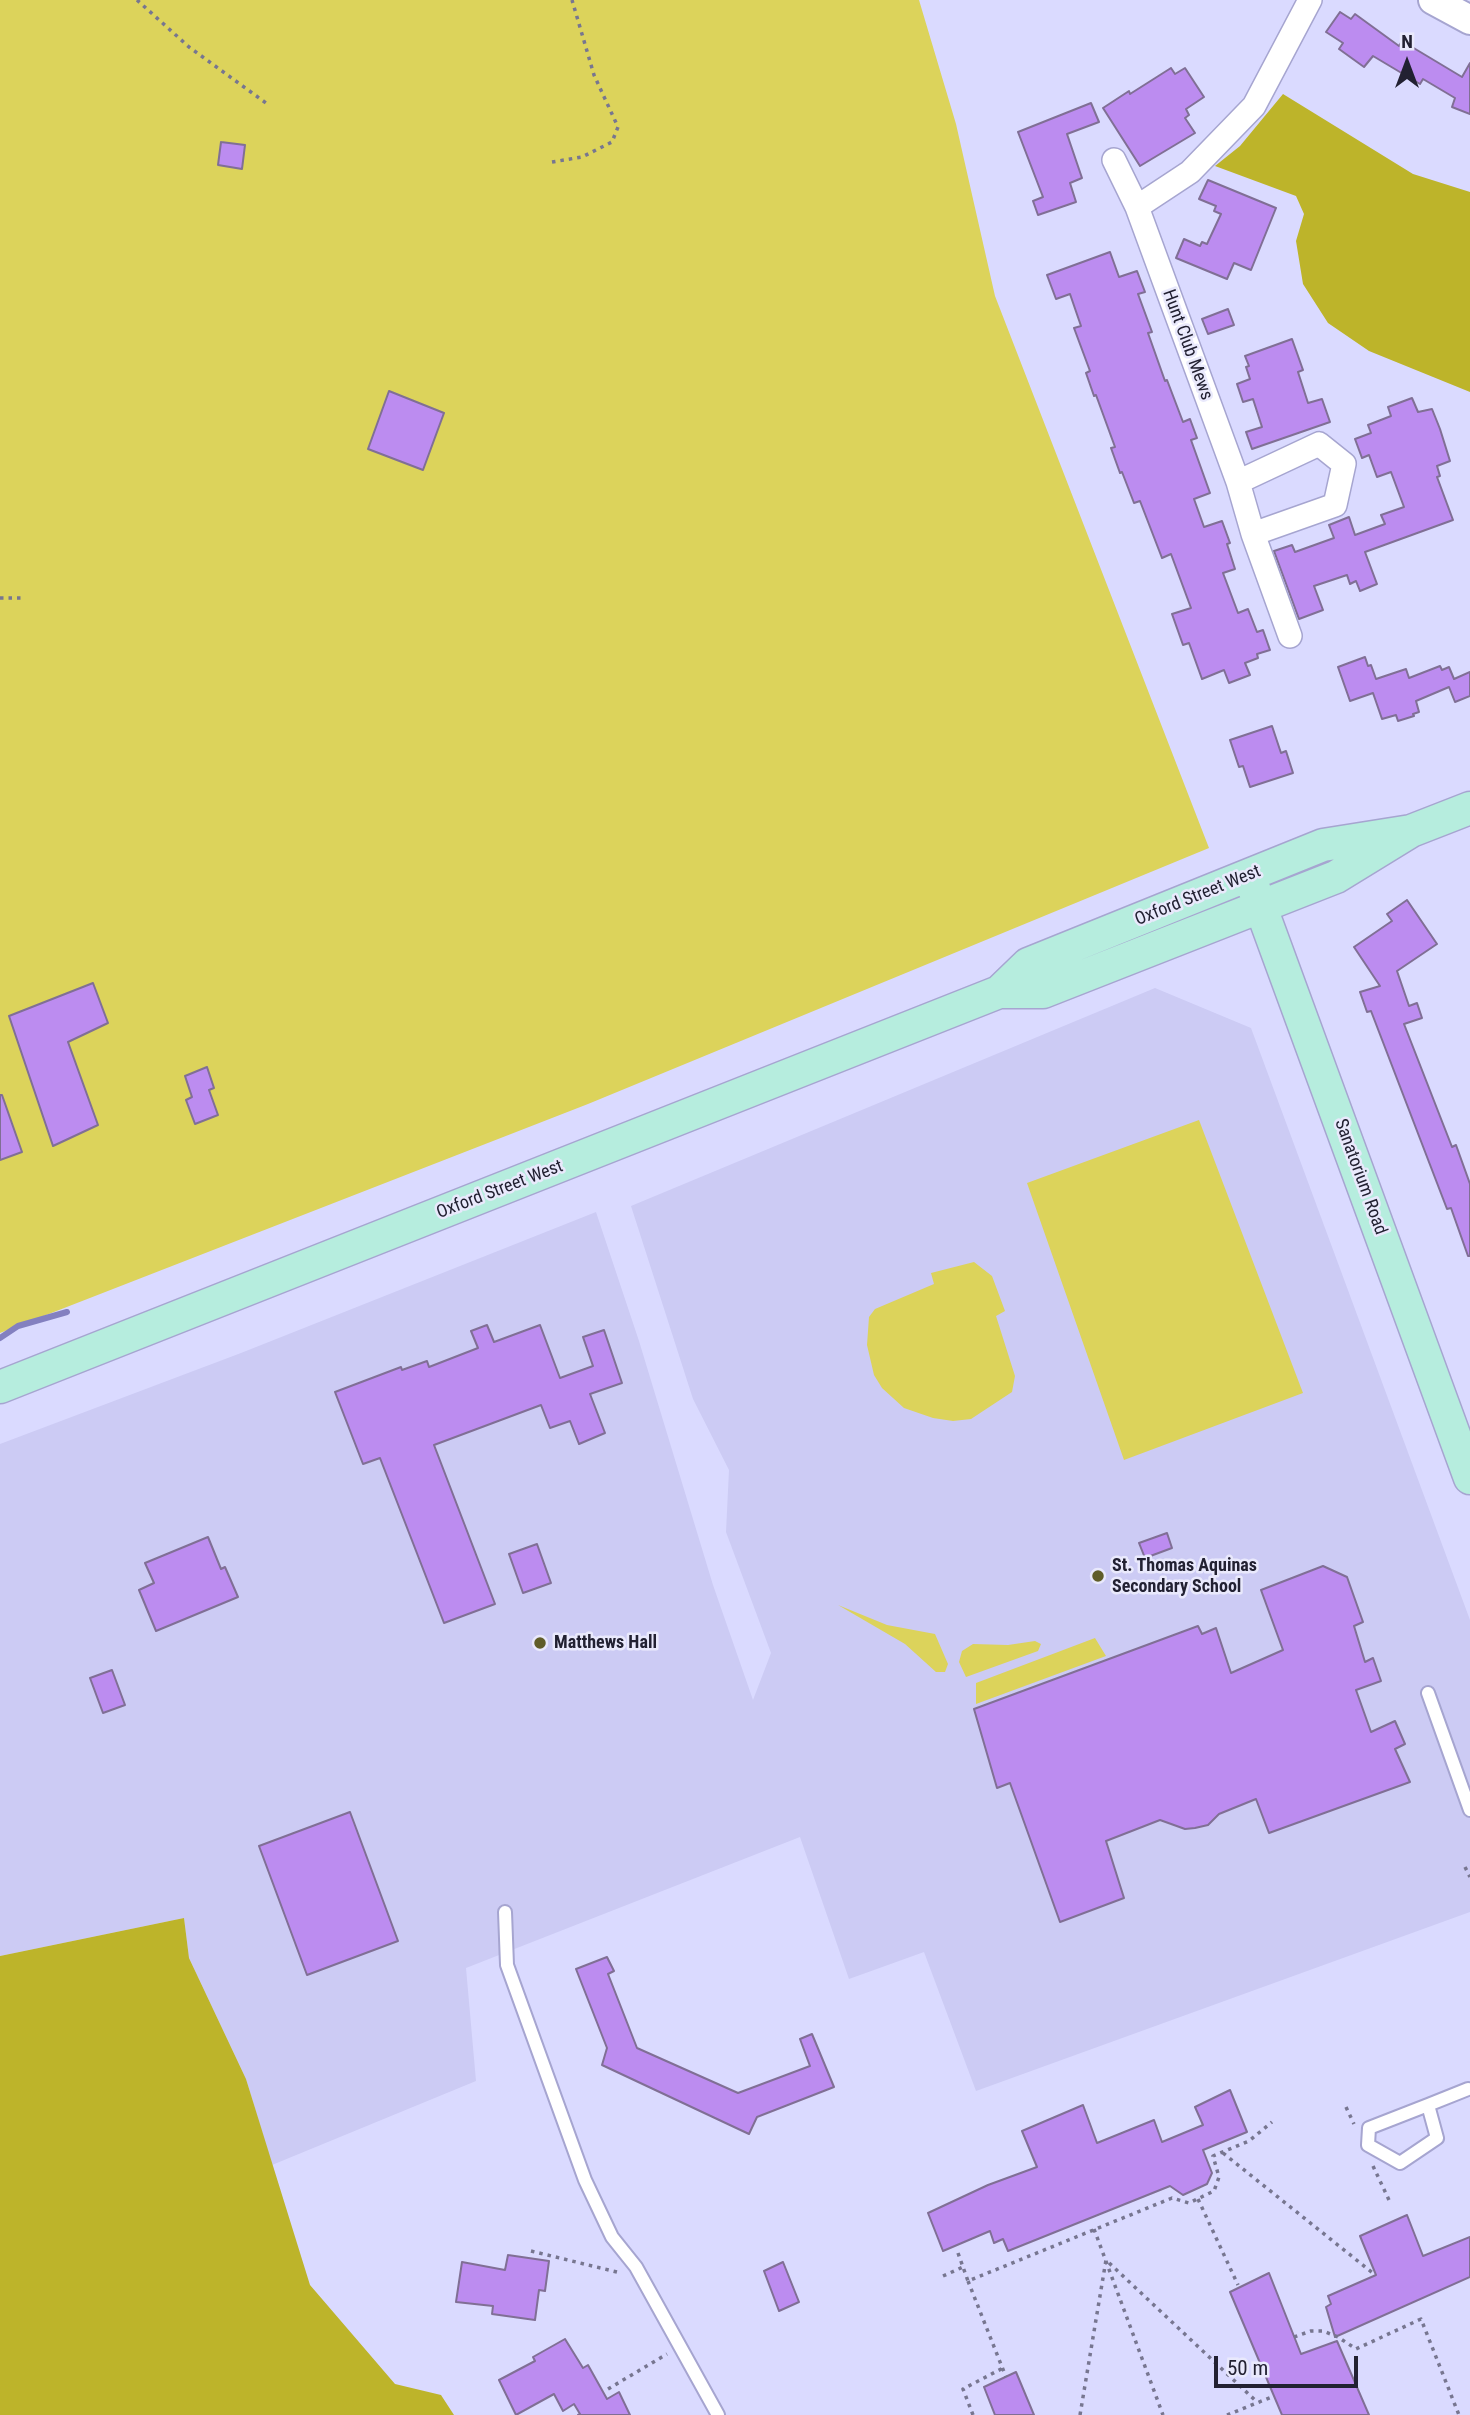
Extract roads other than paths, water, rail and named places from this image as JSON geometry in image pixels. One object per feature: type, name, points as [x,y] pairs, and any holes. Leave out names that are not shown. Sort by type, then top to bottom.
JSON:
[{"type":"main road","name":"Oxford Street West","points":[[0,1387],[999,992],[1043,992],[1336,877],[1410,831],[1470,808]]},
{"type":"main road","name":"Oxford Street West","points":[[999,992],[1028,964],[1323,845],[1410,831]]},
{"type":"main road","name":"Sanatorium Road","points":[[1249,876],[1470,1478]]},
{"type":"street","points":[[1137,207],[1190,172],[1254,106],[1310,0]]},
{"type":"street","points":[[1433,0],[1470,20]]},
{"type":"street","name":"Hunt Club Mews","points":[[1114,160],[1137,207],[1238,482],[1253,534],[1290,636]]},
{"type":"street","points":[[1238,482],[1319,444],[1344,464],[1335,505],[1253,534]]},
{"type":"lane","points":[[1428,1693],[1470,1810]]},
{"type":"lane","points":[[505,1912],[508,1965],[585,2180],[612,2237],[636,2267],[718,2415]]},
{"type":"lane","points":[[1428,2105],[1437,2138],[1400,2163],[1368,2145],[1369,2128],[1468,2089]]},
{"type":"waterway","points":[[0,1338],[18,1326],[67,1312]]},
{"type":"place","name":"St. Thomas Aquinas Secondary School","points":[[1098,1576]]},
{"type":"place","name":"Matthews Hall","points":[[540,1643]]}]
